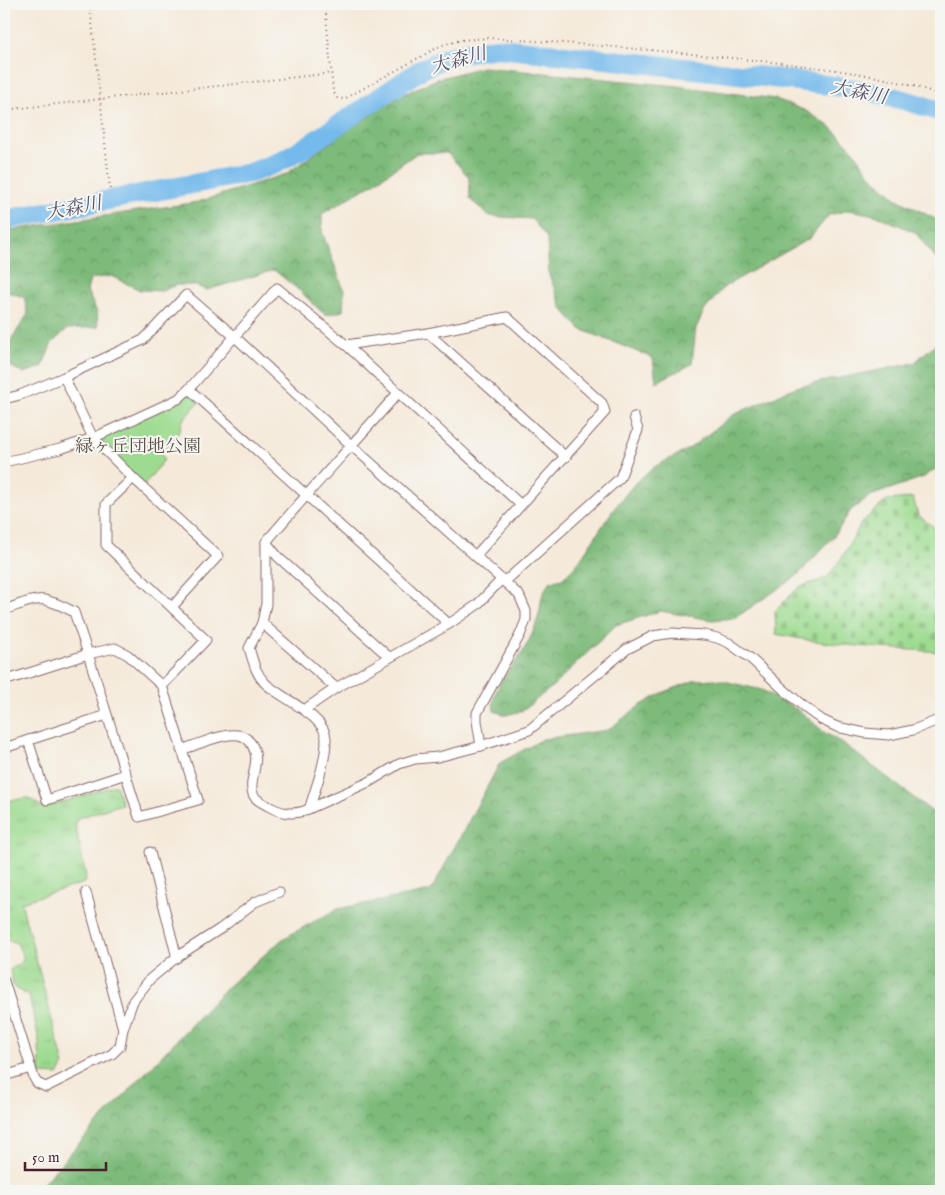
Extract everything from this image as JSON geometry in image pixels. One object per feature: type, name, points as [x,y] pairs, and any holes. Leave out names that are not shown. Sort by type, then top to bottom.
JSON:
[{"type":"street","points":[[4,462],[60,449],[93,438],[178,399],[189,389],[277,288],[346,346],[521,505]]},
{"type":"street","points":[[4,399],[20,395],[64,377],[143,340],[186,295],[234,336],[352,446],[519,595],[526,610],[526,620],[520,635],[478,713],[477,721],[482,746]]},
{"type":"street","points":[[346,346],[428,333],[507,316],[602,403],[605,412],[476,555]]},
{"type":"street","points":[[428,333],[566,457]]},
{"type":"street","points":[[64,377],[93,438],[133,478],[218,556],[172,607]]},
{"type":"street","points":[[189,389],[305,496],[449,624]]},
{"type":"street","points":[[310,807],[324,756],[327,737],[320,723],[265,683],[257,672],[249,648],[262,623],[266,604],[266,542],[305,496],[398,394]]},
{"type":"street","points":[[304,710],[336,688],[449,624],[477,605],[501,580],[509,578],[620,478],[638,430],[634,417]]},
{"type":"street","points":[[133,478],[106,504],[106,546],[206,640],[162,686]]},
{"type":"street","points":[[266,542],[278,557],[390,657]]},
{"type":"street","points":[[4,610],[35,599],[45,599],[74,612],[88,654],[139,817],[198,800],[162,686],[128,655],[115,648],[88,654],[4,681]]},
{"type":"street","points":[[262,623],[336,688]]},
{"type":"street","points":[[182,750],[220,736],[241,735],[252,743],[256,754],[252,793],[256,798],[274,810],[287,814],[304,811],[369,782],[399,764],[482,746],[529,730],[627,649],[653,636],[672,633],[704,635],[729,643],[750,658],[808,710],[822,720],[837,726],[865,733],[889,735],[913,730],[941,719]]},
{"type":"street","points":[[4,748],[107,715]]},
{"type":"street","points":[[28,740],[47,800],[126,774]]},
{"type":"street","points":[[150,852],[176,958]]},
{"type":"street","points":[[86,892],[123,1029]]},
{"type":"street","points":[[4,981],[8,1007],[31,1068],[37,1083],[46,1087],[112,1054],[120,1046],[123,1029],[133,1001],[150,979],[176,958],[220,930],[255,902],[279,892]]},
{"type":"street","points":[[4,1076],[31,1068]]},
{"type":"path","points":[[90,4],[110,189]]},
{"type":"path","points":[[325,4],[334,91],[337,98],[344,99],[442,45],[462,40],[488,38],[666,52],[807,66],[915,85],[941,95]]},
{"type":"path","points":[[4,110],[332,73]]},
{"type":"green space","points":[[482,67],[677,86],[776,99],[806,111],[832,128],[853,150],[872,177],[897,199],[941,222],[941,265],[915,232],[875,215],[849,210],[829,215],[810,238],[724,287],[704,311],[696,328],[692,364],[656,382],[653,358],[580,329],[563,310],[549,275],[547,238],[532,219],[489,216],[470,199],[469,177],[447,153],[417,153],[374,183],[322,214],[322,232],[344,290],[343,311],[325,315],[274,270],[207,290],[193,285],[176,285],[162,291],[140,290],[111,276],[90,279],[87,291],[97,312],[98,327],[67,329],[52,343],[42,367],[24,373],[6,364],[7,346],[28,314],[24,297],[4,291],[4,231],[198,202],[286,174],[349,129],[406,93],[437,79]]},
{"type":"green space","points":[[941,339],[941,465],[924,477],[870,496],[851,510],[834,536],[797,576],[735,618],[712,620],[660,611],[616,625],[552,687],[522,711],[506,715],[494,711],[493,703],[498,686],[524,650],[530,638],[537,622],[542,596],[546,587],[550,582],[562,579],[575,567],[613,510],[636,482],[656,466],[689,449],[733,415],[796,387],[914,363]]},
{"type":"green space","name":"緑ヶ丘団地公園","points":[[189,393],[199,402],[183,420],[179,432],[161,452],[164,460],[144,485],[98,439]]},
{"type":"green space","points":[[913,498],[918,515],[941,533],[941,652],[837,644],[776,634],[775,611],[799,587],[827,578],[843,556],[862,522],[887,500]]},
{"type":"green space","points":[[715,679],[762,690],[800,711],[824,732],[845,745],[931,811],[941,815],[941,1191],[36,1191],[227,987],[284,938],[337,909],[431,891],[500,763],[543,739],[608,730],[638,707],[662,693],[696,680]]},
{"type":"green space","points":[[116,785],[122,804],[78,818],[75,824],[86,876],[84,883],[21,902],[64,1065],[58,1075],[40,1074],[39,1040],[29,996],[14,987],[10,970],[24,960],[17,943],[4,938],[4,801],[28,798],[44,808]]},
{"type":"waterway","name":"大森川","points":[[4,220],[250,173],[277,163],[304,148],[422,69],[445,58],[473,51],[499,48],[826,85],[896,98],[941,112]]}]
